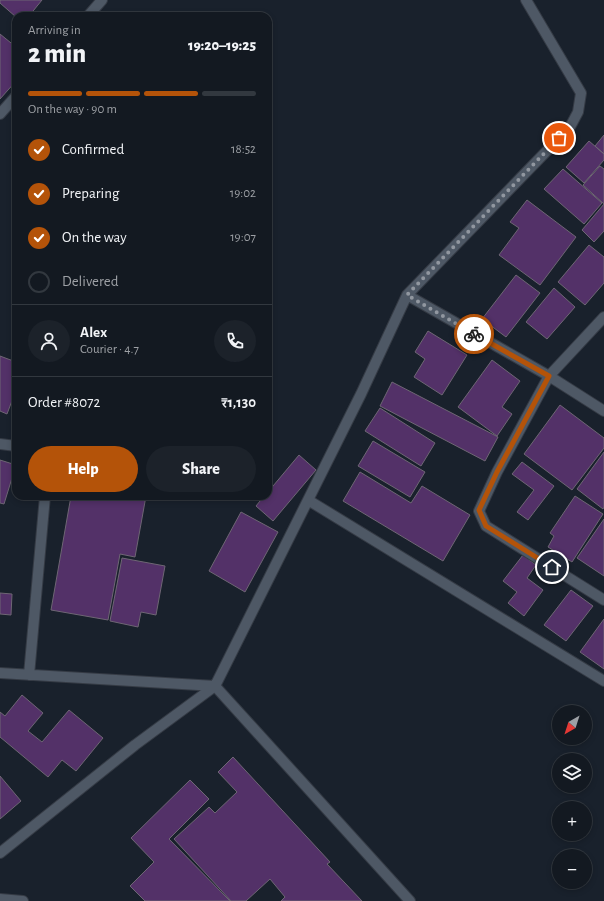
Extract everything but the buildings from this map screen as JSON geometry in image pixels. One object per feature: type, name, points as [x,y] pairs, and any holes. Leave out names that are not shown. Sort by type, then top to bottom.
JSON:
[{"type":"street","points":[[92,12],[102,0]]},
{"type":"street","points":[[0,853],[135,745],[215,686],[361,394],[407,295],[570,126],[578,112],[582,93],[526,0]]},
{"type":"street","points":[[0,114],[12,100]]},
{"type":"street","points":[[407,295],[549,376],[604,410]]},
{"type":"street","points":[[604,318],[549,376],[497,472],[479,510],[486,526],[604,600]]},
{"type":"street","points":[[0,444],[12,446]]},
{"type":"street","points":[[29,675],[45,500]]},
{"type":"street","points":[[308,500],[604,681]]},
{"type":"street","points":[[0,673],[215,686],[410,901]]},
{"type":"street","points":[[0,899],[23,901]]},
{"type":"way so far","points":[[474,334],[407,295],[559,138]]},
{"type":"route","points":[[474,334],[549,376],[497,472],[479,510],[486,526],[552,567]]}]
